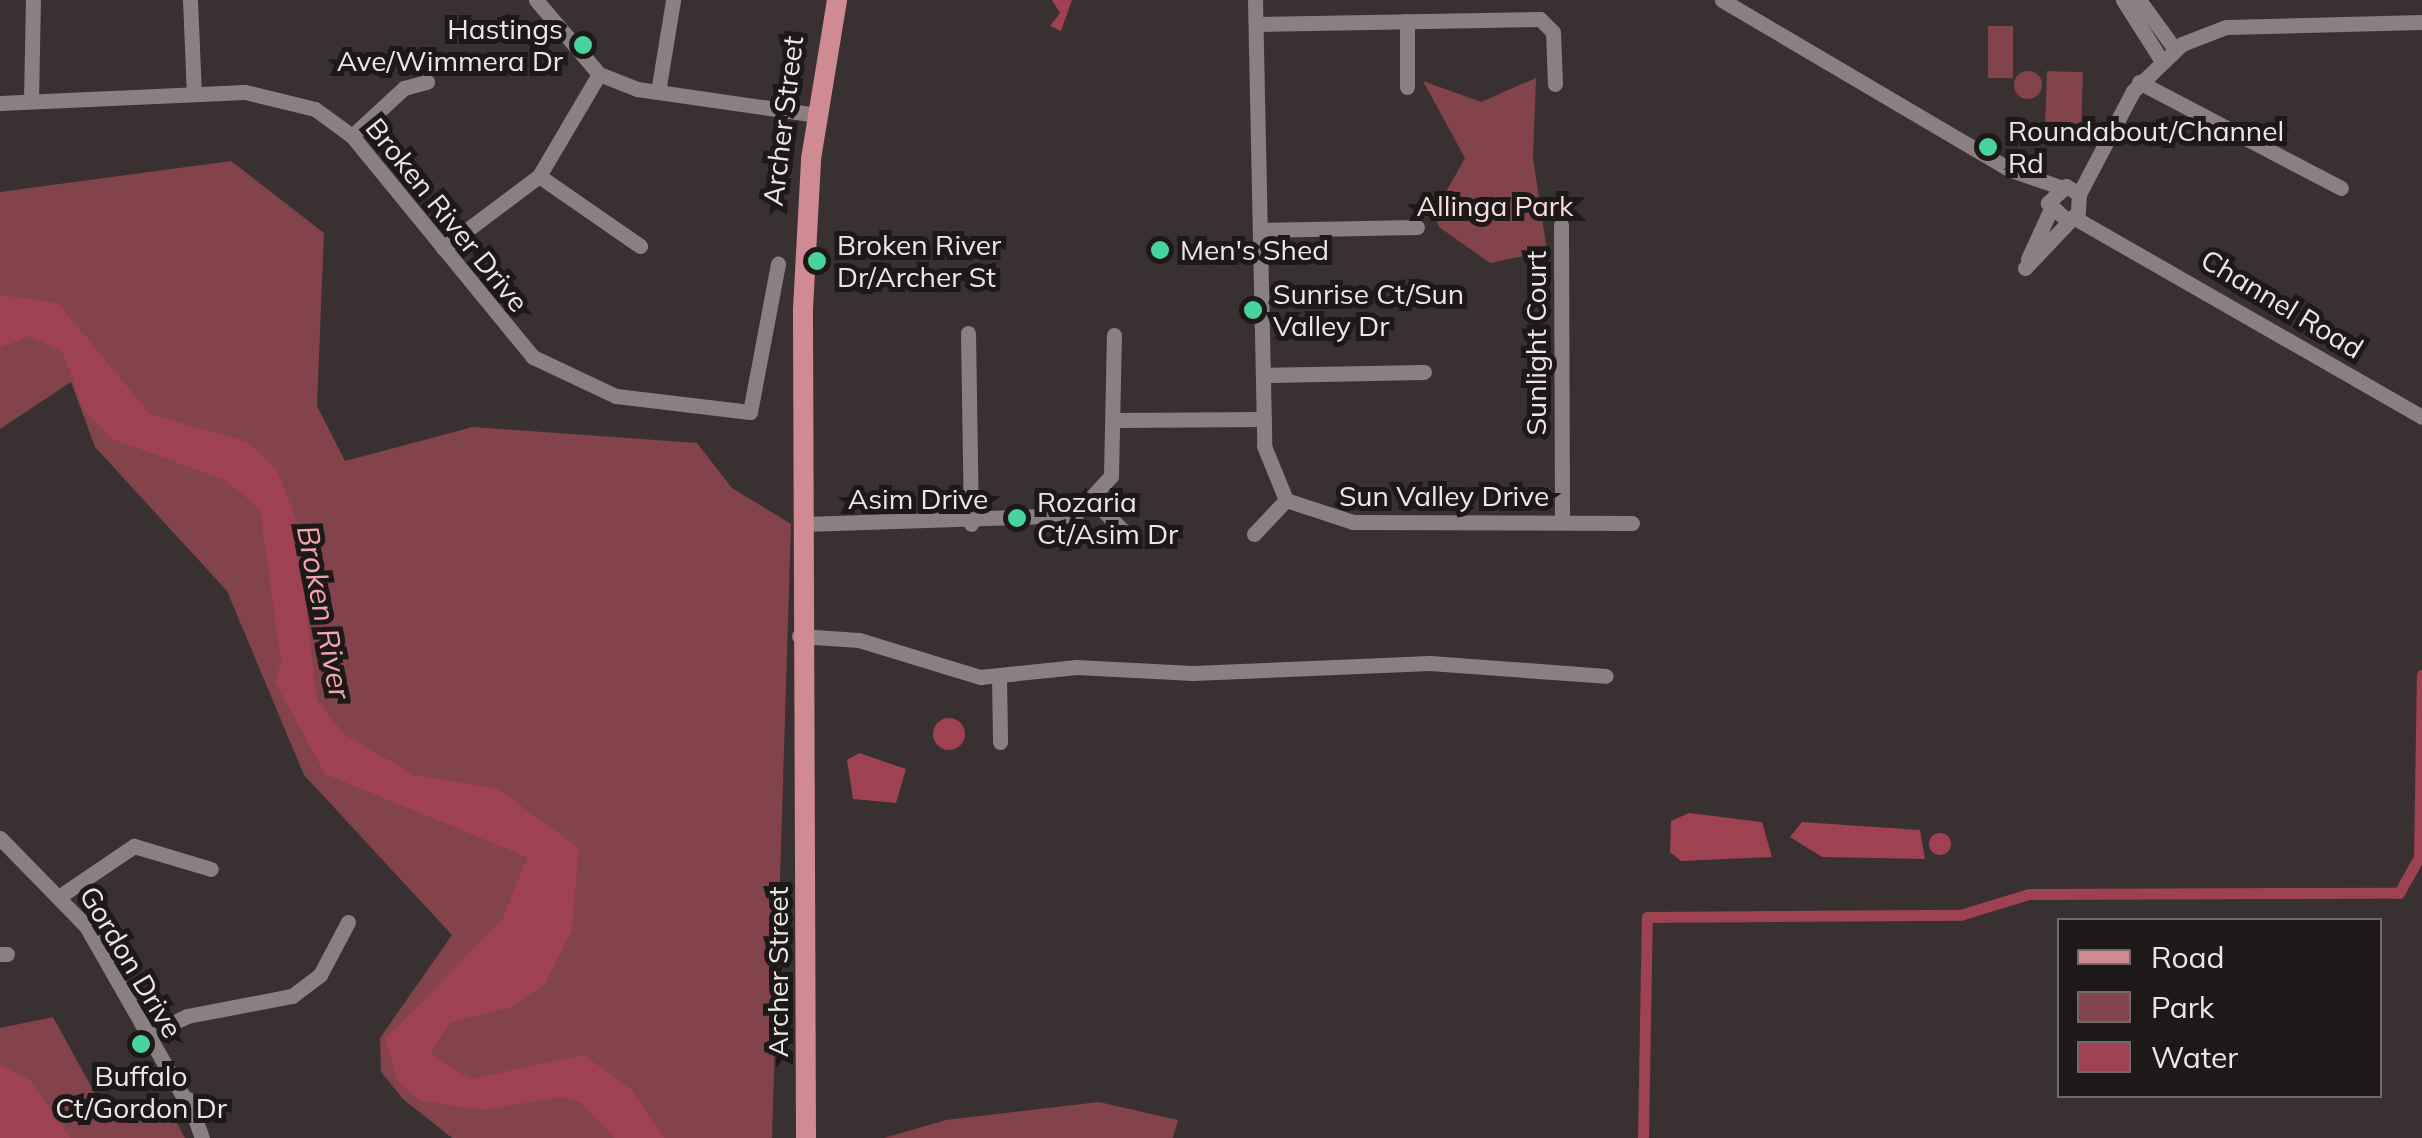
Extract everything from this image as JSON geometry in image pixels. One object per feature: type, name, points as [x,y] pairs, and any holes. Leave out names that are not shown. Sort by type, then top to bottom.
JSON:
[{"type":"main road","name":"Archer Street","points":[[825,39],[826,0]]},
{"type":"main road","name":"Archer Street","points":[[806,1138],[804,196],[812,114],[836,0]]},
{"type":"street","points":[[31,101],[33,0]]},
{"type":"street","points":[[190,0],[194,94]]},
{"type":"street","points":[[536,0],[599,74],[658,92],[812,114]]},
{"type":"street","points":[[658,92],[674,0]]},
{"type":"street","points":[[1254,534],[1286,500],[1265,458],[1255,0]]},
{"type":"street","name":"Channel Road","points":[[1722,0],[2011,170],[2071,191],[2116,234]]},
{"type":"street","points":[[2137,3],[2167,53]]},
{"type":"street","points":[[1406,21],[1407,87]]},
{"type":"street","points":[[1256,24],[1545,21],[1555,84]]},
{"type":"street","points":[[2071,191],[2069,218],[2025,268],[2050,210],[2071,191],[2140,82],[2167,53],[2226,27],[2422,22]]},
{"type":"street","points":[[444,248],[540,176],[599,74]]},
{"type":"street","points":[[352,136],[404,88],[427,82]]},
{"type":"street","points":[[2140,82],[2340,188]]},
{"type":"street","name":"Broken River Drive","points":[[0,102],[194,94],[280,96],[352,136],[534,358],[598,392],[746,414],[757,402],[772,318]]},
{"type":"street","name":"Channel Road","points":[[2011,170],[2050,210],[2116,234],[2422,417]]},
{"type":"street","points":[[540,176],[640,246]]},
{"type":"street","name":"Sunlight Court","points":[[1562,225],[1562,522]]},
{"type":"street","points":[[1260,230],[1417,228]]},
{"type":"street","points":[[778,264],[772,318],[803,315]]},
{"type":"street","points":[[968,333],[971,524]]},
{"type":"street","points":[[1114,334],[1116,420],[1111,476],[1095,502],[1128,536]]},
{"type":"street","points":[[1263,376],[1424,372]]},
{"type":"street","points":[[1116,420],[1264,419]]},
{"type":"street","name":"Sun Valley Drive","points":[[1286,500],[1325,520],[1632,522]]},
{"type":"street","name":"Asim Drive","points":[[804,526],[1062,520],[1095,502]]},
{"type":"street","points":[[804,637],[859,640],[960,676],[1174,668],[1451,668],[1606,676]]},
{"type":"street","points":[[999,676],[1000,742]]},
{"type":"street","name":"Gordon Drive","points":[[0,838],[62,894],[190,1108],[202,1138]]},
{"type":"street","points":[[62,894],[134,846],[211,868]]},
{"type":"street","points":[[148,1035],[187,1016],[292,996],[320,975],[348,922]]},
{"type":"green space","points":[[1988,26],[2013,26],[2013,78],[1988,78]]},
{"type":"green space","points":[[2028,71],[2038,75],[2042,85],[2038,95],[2028,99],[2018,95],[2014,85],[2018,75]]},
{"type":"green space","points":[[2047,71],[2083,72],[2081,128],[2045,127]]},
{"type":"green space","name":"Allinga Park","points":[[1536,78],[1533,158],[1547,251],[1490,263],[1439,227],[1434,213],[1465,158],[1423,81],[1481,102]]},
{"type":"green space","points":[[231,161],[324,233],[317,406],[345,461],[473,427],[697,443],[732,488],[791,524],[772,1138],[452,1138],[403,1099],[381,1072],[380,1038],[452,935],[304,775],[227,591],[95,447],[71,382],[0,429],[0,192]]},
{"type":"green space","points":[[53,1017],[104,1110],[164,1099],[185,1138],[0,1138],[0,1028]]},
{"type":"green space","points":[[1099,1102],[1178,1120],[1173,1138],[884,1138],[946,1120]]},
{"type":"water","points":[[1052,0],[1072,0],[1061,31],[1050,26],[1060,13]]},
{"type":"water","points":[[0,295],[58,303],[150,414],[248,442],[277,470],[296,519],[317,700],[344,734],[414,775],[498,789],[579,848],[572,929],[545,984],[511,1007],[450,1023],[430,1054],[471,1079],[583,1055],[631,1088],[665,1138],[614,1138],[582,1103],[562,1097],[485,1110],[421,1101],[398,1082],[385,1039],[502,920],[527,857],[325,774],[275,682],[281,662],[260,509],[225,480],[112,439],[82,408],[63,352],[30,336],[0,348]]},
{"type":"water","points":[[949,718],[961,722],[965,734],[961,746],[949,750],[937,746],[933,734],[937,722]]},
{"type":"water","points":[[859,753],[906,769],[896,803],[853,799],[847,760]]},
{"type":"water","points":[[1689,813],[1762,822],[1772,857],[1681,861],[1670,852],[1671,821]]},
{"type":"water","points":[[1802,822],[1920,830],[1925,859],[1822,857],[1790,837]]},
{"type":"water","points":[[1940,833],[1948,836],[1948,852],[1940,855],[1932,852],[1929,844],[1932,836]]},
{"type":"water","points":[[0,1065],[30,1080],[71,1138],[0,1138]]},
{"type":"waterway","points":[[1643,1138],[1647,917],[1960,915],[2029,894],[2399,893],[2419,857],[2422,675]]},
{"type":"place","name":"Hastings Ave/Wimmera Dr","points":[[583,45]]},
{"type":"place","name":"Roundabout/Channel Rd","points":[[1988,147]]},
{"type":"place","name":"Men's Shed","points":[[1160,250]]},
{"type":"place","name":"Broken River Dr/Archer St","points":[[817,261]]},
{"type":"place","name":"Sunrise Ct/Sun Valley Dr","points":[[1253,310]]},
{"type":"place","name":"Rozaria Ct/Asim Dr","points":[[1017,518]]},
{"type":"place","name":"Buffalo Ct/Gordon Dr","points":[[141,1044]]},
{"type":"water label","name":"Broken River","points":[[324,612]]}]
